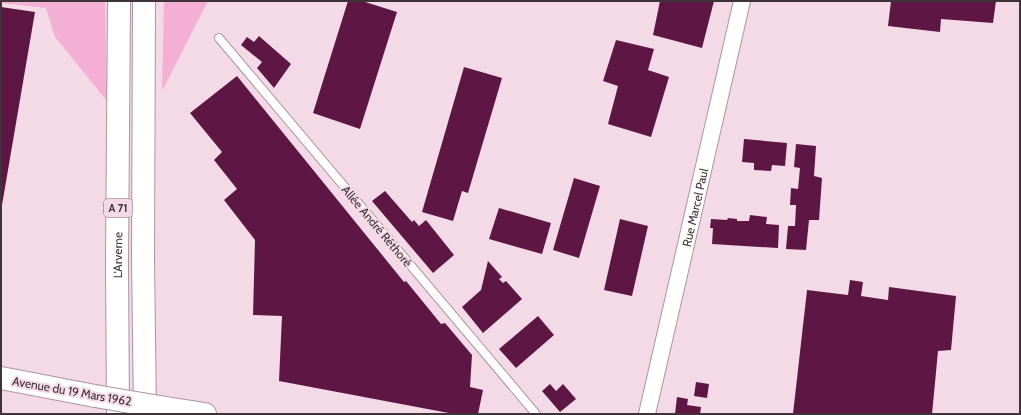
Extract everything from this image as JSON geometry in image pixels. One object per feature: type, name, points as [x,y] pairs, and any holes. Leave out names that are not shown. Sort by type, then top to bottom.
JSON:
[{"type":"main road","name":"L'Arverne","points":[[118,414],[117,256],[119,1]]},
{"type":"main road","name":"A 71","points":[[144,1],[143,258],[145,414]]},
{"type":"main road","name":"Avenue du 19 Mars 1962","points":[[1,378],[95,396],[205,414]]},
{"type":"street","name":"Rue Marcel Paul","points":[[647,414],[742,1]]},
{"type":"lane","name":"Allée André Réthoré","points":[[219,38],[536,414]]},
{"type":"shaded area","points":[[1,1],[105,1],[107,101],[55,37],[46,8],[1,3]]},
{"type":"shaded area","points":[[164,1],[208,1],[162,91]]},
{"type":"building","points":[[348,1],[362,1],[397,12],[360,129],[313,113]]},
{"type":"building","points":[[660,1],[714,1],[702,48],[653,35]]},
{"type":"building","points":[[891,1],[996,1],[993,23],[941,19],[940,32],[888,26]]},
{"type":"building","points":[[1,7],[35,12],[2,205],[1,205]]},
{"type":"building","points":[[259,36],[291,64],[274,88],[257,68],[262,62],[241,45],[247,37],[254,42]]},
{"type":"building","points":[[616,40],[654,49],[648,70],[669,77],[651,137],[608,124],[618,86],[603,81]]},
{"type":"building","points":[[464,67],[502,78],[468,193],[462,191],[453,221],[422,212]]},
{"type":"building","points":[[237,76],[404,282],[406,281],[441,324],[445,323],[472,355],[470,387],[483,390],[478,414],[454,414],[279,381],[282,316],[253,315],[255,240],[224,200],[237,189],[214,160],[222,152],[190,113]]},
{"type":"building","points":[[744,139],[787,143],[785,166],[772,165],[771,171],[754,170],[754,163],[742,162]]},
{"type":"building","points":[[796,144],[816,146],[814,176],[822,178],[819,220],[809,220],[806,250],[786,249],[788,226],[795,226],[796,205],[790,205],[791,188],[798,189],[800,168],[794,167]]},
{"type":"building","points":[[574,178],[600,186],[579,258],[553,250]]},
{"type":"building","points":[[385,191],[412,222],[414,220],[419,226],[426,220],[454,255],[433,273],[372,201]]},
{"type":"building","points":[[499,208],[551,223],[542,254],[489,239]]},
{"type":"building","points":[[750,215],[767,217],[766,224],[779,225],[778,248],[712,244],[713,228],[710,228],[711,219],[727,220],[728,218],[737,219],[737,221],[749,221]]},
{"type":"building","points":[[620,219],[648,226],[632,296],[604,290]]},
{"type":"building","points":[[488,261],[502,277],[499,279],[503,283],[506,281],[522,299],[483,333],[462,307],[481,290]]},
{"type":"building","points":[[850,280],[863,282],[861,296],[888,300],[889,287],[956,296],[951,350],[938,351],[932,414],[793,414],[807,290],[848,295]]},
{"type":"building","points":[[538,316],[554,335],[516,368],[499,349]]},
{"type":"building","points":[[696,382],[709,384],[707,398],[694,396]]},
{"type":"building","points":[[550,384],[556,391],[563,384],[576,399],[560,412],[542,391]]},
{"type":"building","points":[[677,397],[688,399],[687,405],[701,407],[700,414],[675,414]]}]
